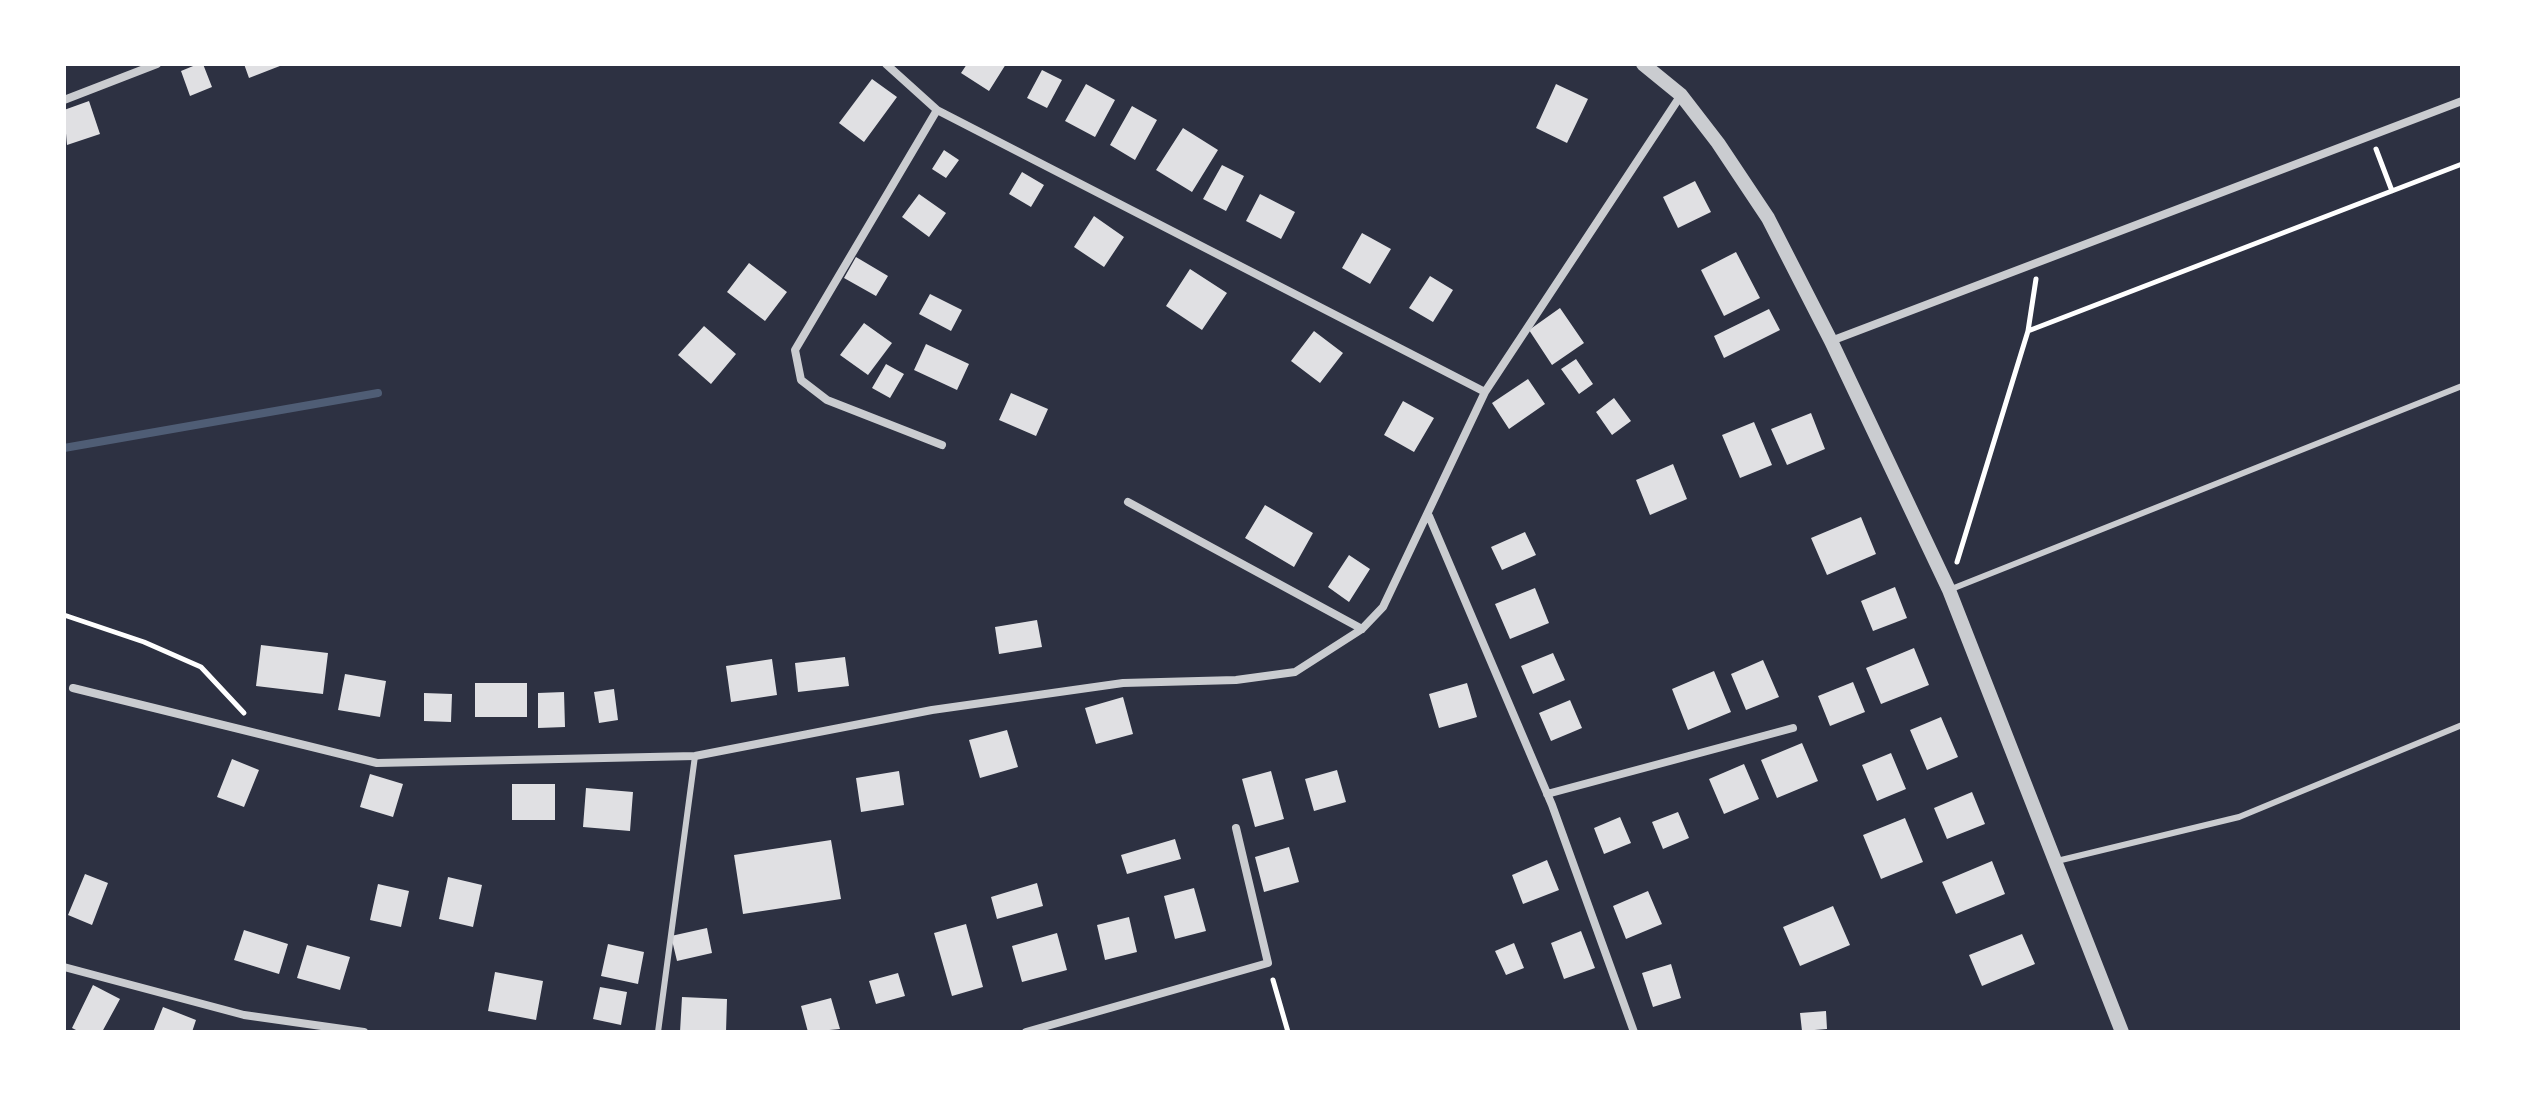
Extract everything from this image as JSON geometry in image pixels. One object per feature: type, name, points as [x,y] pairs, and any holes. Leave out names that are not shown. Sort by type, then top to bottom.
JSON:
[{"type":"street","points":[[64,100],[157,64]]},
{"type":"street","points":[[886,64],[937,110],[1485,392]]},
{"type":"street","points":[[1643,64],[1681,95],[1718,143],[1768,218],[1831,341],[1949,590],[2122,1032]]},
{"type":"street","points":[[73,688],[377,763],[695,756],[961,705],[1123,683],[1236,680],[1295,672],[1362,629],[1383,607],[1429,516],[1485,392],[1681,95]]},
{"type":"street","points":[[1831,341],[2462,101]]},
{"type":"street","points":[[937,110],[795,350],[801,380],[827,400],[942,445]]},
{"type":"street","points":[[1128,502],[1362,629]]},
{"type":"street","points":[[1429,516],[1547,794],[1634,1032]]},
{"type":"street","points":[[1547,794],[1793,728]]},
{"type":"street","points":[[1026,1032],[1268,963],[1236,828]]},
{"type":"street","points":[[64,967],[244,1015],[364,1032]]},
{"type":"lane","points":[[1949,590],[2462,386]]},
{"type":"lane","points":[[2056,861],[2239,817],[2462,725]]},
{"type":"lane","points":[[658,1032],[695,756]]},
{"type":"path","points":[[2371,137],[2392,191]]},
{"type":"path","points":[[2028,331],[2462,164]]},
{"type":"path","points":[[1949,590],[2028,331],[2039,260]]},
{"type":"path","points":[[64,615],[144,642],[201,667],[235,699],[258,734]]},
{"type":"path","points":[[1268,963],[1288,1032]]},
{"type":"building","points":[[203,64],[212,87],[190,96],[181,71]]},
{"type":"building","points":[[244,64],[285,64],[249,78]]},
{"type":"building","points":[[967,64],[1006,64],[989,91],[961,73]]},
{"type":"building","points":[[1042,70],[1062,80],[1047,108],[1027,98]]},
{"type":"building","points":[[872,79],[897,97],[864,142],[839,123]]},
{"type":"building","points":[[1086,84],[1115,100],[1095,137],[1065,121]]},
{"type":"building","points":[[1556,84],[1588,99],[1567,143],[1536,128]]},
{"type":"building","points":[[89,101],[100,134],[67,145],[64,110]]},
{"type":"building","points":[[1132,106],[1157,120],[1135,160],[1110,145]]},
{"type":"building","points":[[1183,128],[1218,150],[1192,192],[1156,170]]},
{"type":"building","points":[[944,150],[959,160],[946,178],[932,169]]},
{"type":"building","points":[[1222,165],[1244,176],[1226,211],[1203,199]]},
{"type":"building","points":[[1022,172],[1044,185],[1031,207],[1009,194]]},
{"type":"building","points":[[1695,181],[1711,212],[1678,228],[1663,197]]},
{"type":"building","points":[[919,194],[946,213],[929,237],[902,217]]},
{"type":"building","points":[[1260,194],[1295,212],[1281,239],[1246,221]]},
{"type":"building","points":[[1094,216],[1124,237],[1104,267],[1074,247]]},
{"type":"building","points":[[1362,233],[1391,249],[1370,284],[1342,268]]},
{"type":"building","points":[[1736,252],[1760,298],[1724,316],[1701,270]]},
{"type":"building","points":[[856,257],[888,276],[876,296],[844,278]]},
{"type":"building","points":[[749,263],[787,292],[765,321],[727,292]]},
{"type":"building","points":[[1190,269],[1227,293],[1202,330],[1166,306]]},
{"type":"building","points":[[1430,276],[1453,290],[1433,322],[1409,308]]},
{"type":"building","points":[[930,294],[962,310],[951,331],[919,314]]},
{"type":"building","points":[[1560,308],[1584,343],[1552,365],[1529,330]]},
{"type":"building","points":[[1769,309],[1780,330],[1724,358],[1714,336]]},
{"type":"building","points":[[864,323],[892,343],[868,375],[840,355]]},
{"type":"building","points":[[704,326],[736,354],[711,384],[678,355]]},
{"type":"building","points":[[1314,331],[1343,353],[1320,383],[1291,361]]},
{"type":"building","points":[[926,344],[969,364],[957,390],[914,370]]},
{"type":"building","points":[[1576,359],[1593,384],[1579,394],[1561,369]]},
{"type":"building","points":[[886,364],[904,374],[890,398],[872,388]]},
{"type":"building","points":[[1528,379],[1545,404],[1509,429],[1492,403]]},
{"type":"building","points":[[1011,393],[1048,409],[1036,436],[999,420]]},
{"type":"building","points":[[1614,398],[1631,421],[1612,435],[1596,412]]},
{"type":"building","points":[[1403,401],[1434,418],[1414,452],[1384,435]]},
{"type":"building","points":[[1811,413],[1825,449],[1787,465],[1771,429]]},
{"type":"building","points":[[1754,422],[1772,465],[1740,478],[1722,435]]},
{"type":"building","points":[[1673,464],[1687,499],[1650,515],[1636,480]]},
{"type":"building","points":[[1265,505],[1313,533],[1294,567],[1245,538]]},
{"type":"building","points":[[1861,517],[1876,554],[1827,575],[1811,538]]},
{"type":"building","points":[[1525,532],[1536,555],[1502,570],[1491,547]]},
{"type":"building","points":[[1349,555],[1370,569],[1349,602],[1328,587]]},
{"type":"building","points":[[1895,587],[1907,618],[1873,631],[1861,601]]},
{"type":"building","points":[[1535,588],[1549,623],[1510,639],[1495,604]]},
{"type":"building","points":[[1037,620],[1042,647],[999,654],[995,627]]},
{"type":"building","points":[[261,645],[328,653],[323,694],[256,686]]},
{"type":"building","points":[[1914,648],[1929,685],[1881,704],[1866,668]]},
{"type":"building","points":[[1553,653],[1565,680],[1533,694],[1521,666]]},
{"type":"building","points":[[845,657],[849,686],[798,692],[795,663]]},
{"type":"building","points":[[772,659],[777,695],[731,702],[726,666]]},
{"type":"building","points":[[1763,660],[1779,697],[1746,710],[1731,674]]},
{"type":"building","points":[[1714,671],[1731,712],[1688,730],[1672,689]]},
{"type":"building","points":[[345,674],[386,681],[380,717],[338,710]]},
{"type":"building","points":[[1853,682],[1865,712],[1830,726],[1818,696]]},
{"type":"building","points":[[475,683],[527,683],[527,717],[475,717]]},
{"type":"building","points":[[1467,683],[1477,717],[1439,728],[1429,694]]},
{"type":"building","points":[[614,689],[618,720],[599,723],[594,692]]},
{"type":"building","points":[[564,692],[565,727],[538,728],[538,693]]},
{"type":"building","points":[[424,693],[452,694],[451,722],[424,721]]},
{"type":"building","points":[[1123,697],[1133,734],[1096,744],[1085,708]]},
{"type":"building","points":[[1570,700],[1582,728],[1551,741],[1539,713]]},
{"type":"building","points":[[1941,717],[1958,757],[1927,770],[1910,730]]},
{"type":"building","points":[[1007,730],[1018,767],[980,778],[969,740]]},
{"type":"building","points":[[1802,743],[1818,781],[1777,798],[1761,760]]},
{"type":"building","points":[[1891,753],[1906,789],[1877,801],[1862,765]]},
{"type":"building","points":[[232,759],[259,770],[244,807],[217,797]]},
{"type":"building","points":[[1744,764],[1759,799],[1724,814],[1709,779]]},
{"type":"building","points":[[1337,770],[1346,802],[1314,811],[1305,779]]},
{"type":"building","points":[[899,771],[904,805],[861,812],[856,778]]},
{"type":"building","points":[[1271,771],[1284,819],[1255,827],[1242,779]]},
{"type":"building","points":[[370,774],[403,784],[393,817],[360,807]]},
{"type":"building","points":[[512,784],[555,784],[555,820],[512,820]]},
{"type":"building","points":[[586,788],[633,792],[630,831],[583,827]]},
{"type":"building","points":[[1972,792],[1985,824],[1947,839],[1934,808]]},
{"type":"building","points":[[1678,812],[1689,838],[1663,849],[1652,822]]},
{"type":"building","points":[[1620,817],[1631,843],[1604,854],[1594,828]]},
{"type":"building","points":[[1905,818],[1923,862],[1881,879],[1863,835]]},
{"type":"building","points":[[1175,839],[1181,859],[1127,874],[1121,855]]},
{"type":"building","points":[[831,840],[841,899],[743,914],[734,855]]},
{"type":"building","points":[[1289,847],[1299,882],[1264,892],[1255,857]]},
{"type":"building","points":[[1547,860],[1559,890],[1523,904],[1512,875]]},
{"type":"building","points":[[1992,861],[2005,894],[1956,914],[1942,882]]},
{"type":"building","points":[[85,874],[108,883],[92,925],[68,915]]},
{"type":"building","points":[[448,877],[482,885],[473,927],[439,919]]},
{"type":"building","points":[[1037,883],[1043,906],[997,919],[991,897]]},
{"type":"building","points":[[378,884],[409,891],[401,927],[370,920]]},
{"type":"building","points":[[1194,888],[1206,931],[1175,939],[1164,896]]},
{"type":"building","points":[[1648,891],[1662,924],[1626,939],[1613,906]]},
{"type":"building","points":[[1833,906],[1850,945],[1800,966],[1783,927]]},
{"type":"building","points":[[1129,917],[1137,952],[1105,960],[1097,925]]},
{"type":"building","points":[[966,924],[983,987],[952,996],[934,933]]},
{"type":"building","points":[[707,928],[712,953],[677,961],[671,936]]},
{"type":"building","points":[[244,930],[288,944],[279,974],[234,960]]},
{"type":"building","points":[[1581,931],[1595,968],[1564,979],[1551,943]]},
{"type":"building","points":[[1057,933],[1067,970],[1022,982],[1012,946]]},
{"type":"building","points":[[2022,934],[2035,964],[1982,986],[1969,955]]},
{"type":"building","points":[[1514,943],[1524,968],[1506,975],[1495,951]]},
{"type":"building","points":[[608,944],[644,952],[638,984],[601,976]]},
{"type":"building","points":[[307,945],[350,957],[340,990],[297,978]]},
{"type":"building","points":[[1671,964],[1681,998],[1653,1007],[1642,973]]},
{"type":"building","points":[[495,972],[543,981],[536,1020],[488,1011]]},
{"type":"building","points":[[898,973],[905,996],[876,1004],[869,981]]},
{"type":"building","points":[[93,985],[120,999],[102,1032],[80,1032],[72,1028]]},
{"type":"building","points":[[600,987],[627,992],[621,1025],[593,1019]]},
{"type":"building","points":[[682,997],[727,999],[726,1032],[680,1032]]},
{"type":"building","points":[[831,998],[840,1029],[808,1032],[801,1006]]},
{"type":"building","points":[[163,1007],[196,1020],[192,1032],[153,1032]]},
{"type":"building","points":[[1826,1011],[1827,1029],[1802,1031],[1800,1013]]},
{"type":"waterway","points":[[64,448],[378,393]]}]
